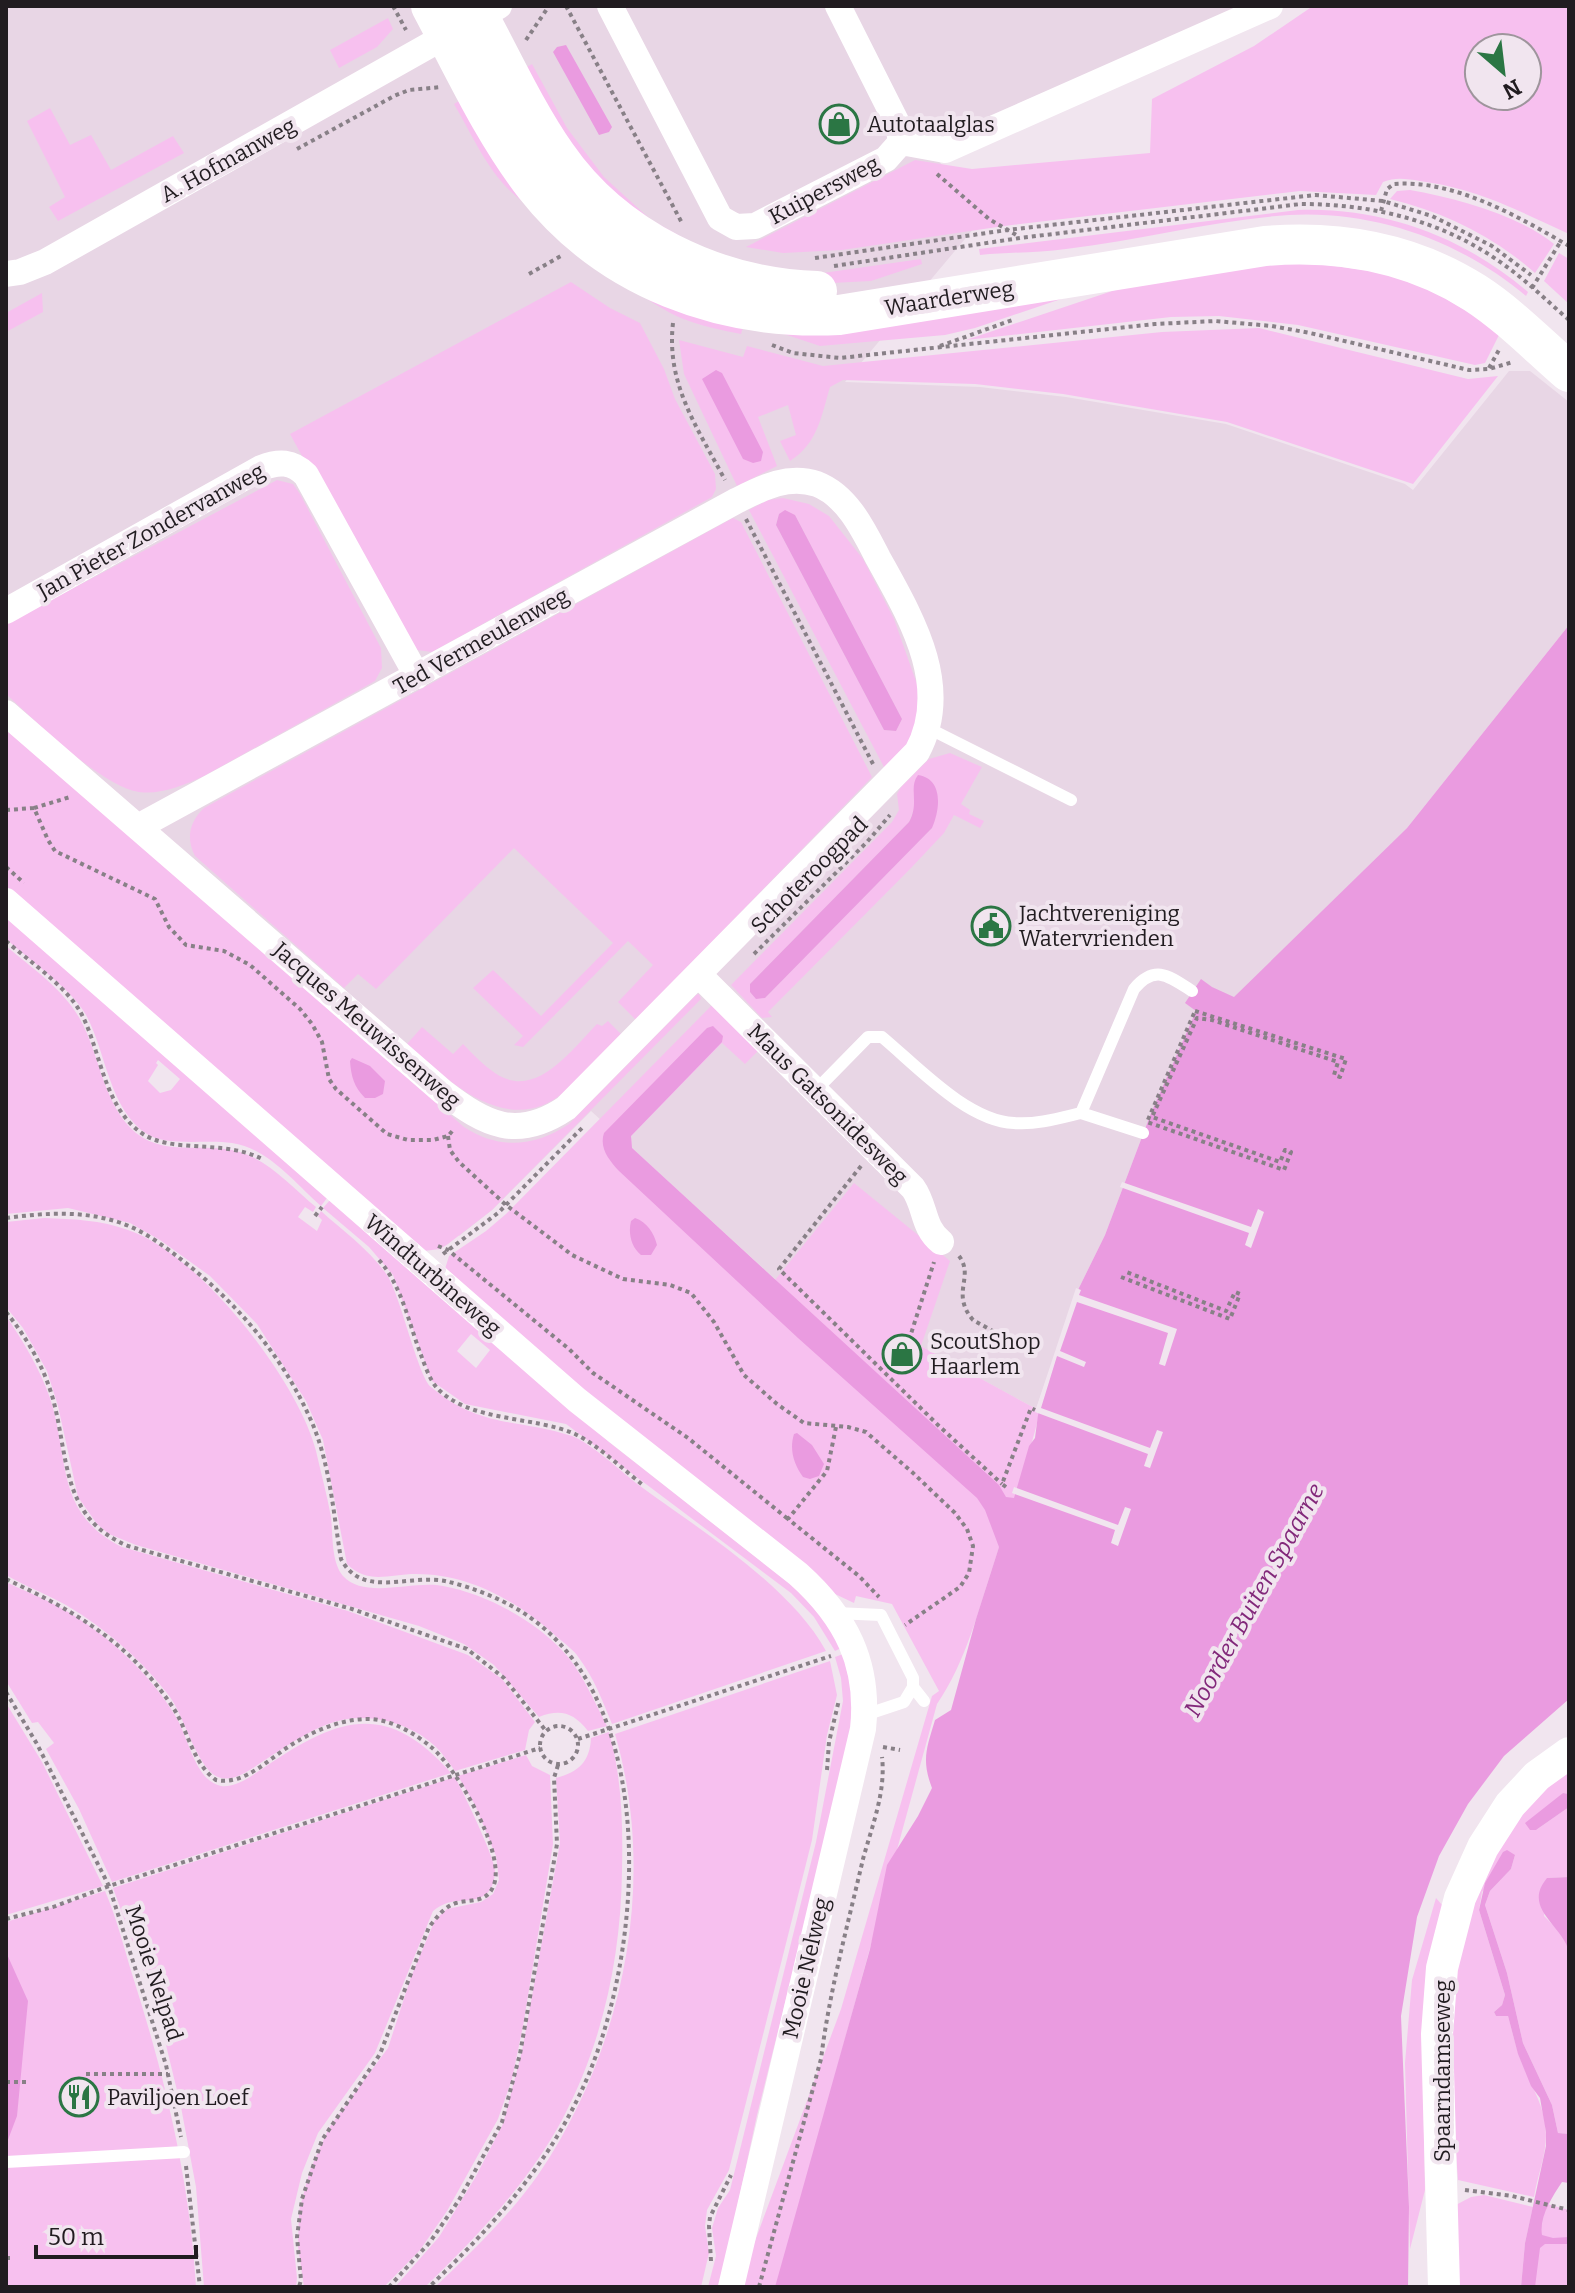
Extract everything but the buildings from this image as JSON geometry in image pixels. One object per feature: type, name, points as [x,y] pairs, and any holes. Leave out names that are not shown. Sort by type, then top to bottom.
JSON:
[{"type":"main road","name":"Waarderweg","points":[[466,14],[467,73],[525,172],[546,199],[598,247],[646,276],[689,296],[730,308],[791,317],[839,315],[1265,246],[1312,244],[1365,249],[1419,265],[1475,293],[1523,296]]},
{"type":"main road","name":"Waarderweg","points":[[466,14],[545,138],[589,194],[623,223],[674,255],[745,282],[810,291],[859,290],[1236,228],[1307,221],[1362,225],[1422,242],[1478,269],[1523,296],[1569,342]]},
{"type":"main road","name":"Waarderweg","points":[[1523,296],[1569,372]]},
{"type":"street","name":"Kuipersweg","points":[[610,6],[720,218],[736,227],[755,226],[886,159],[901,142],[898,125],[838,6]]},
{"type":"street","points":[[901,142],[945,150],[1270,6]]},
{"type":"street","name":"A. Hofmanweg","points":[[6,274],[45,262],[466,14]]},
{"type":"street","name":"Jan Pieter Zondervanweg","points":[[6,611],[261,468],[274,463],[288,463],[298,466],[306,475],[417,676]]},
{"type":"street","name":"Ted Vermeulenweg","points":[[138,827],[736,501],[770,485],[792,480],[817,484],[829,490],[860,525],[918,633],[929,685],[928,728]]},
{"type":"street","name":"Jacques Meuwissenweg","points":[[6,713],[468,1111],[499,1125],[515,1127],[542,1122],[579,1096],[885,787],[917,752],[928,728]]},
{"type":"street","name":"Windturbineweg","points":[[17,894],[429,1257],[577,1400],[798,1574],[835,1613],[839,1655]]},
{"type":"street","name":"Maus Gatsonidesweg","points":[[699,975],[913,1188],[921,1199],[928,1229],[941,1242]]},
{"type":"street","name":"Mooie Nelweg","points":[[731,2287],[856,1764],[865,1715],[864,1690],[839,1655]]},
{"type":"street","name":"Spaarndamseweg","points":[[1444,2287],[1437,2034],[1442,1968],[1460,1898],[1483,1847],[1510,1805],[1537,1776],[1569,1753]]},
{"type":"lane","points":[[928,728],[1071,800]]},
{"type":"lane","points":[[1081,1113],[1134,989],[1144,977],[1158,973],[1172,977],[1192,991]]},
{"type":"lane","points":[[815,1091],[868,1037],[874,1035],[882,1037],[968,1108],[990,1118],[1014,1123],[1081,1113],[1143,1133]]},
{"type":"lane","points":[[835,1613],[881,1615],[913,1678],[913,1687],[904,1702],[865,1715]]},
{"type":"lane","points":[[913,1687],[924,1701]]},
{"type":"lane","points":[[6,2162],[184,2152]]},
{"type":"path","points":[[518,27],[526,40],[549,6]]},
{"type":"path","points":[[566,6],[677,217],[687,226]]},
{"type":"path","points":[[295,149],[394,96],[409,90],[439,88],[467,73]]},
{"type":"path","points":[[936,173],[980,212],[1020,238]]},
{"type":"path","points":[[1381,211],[1387,189],[1394,184],[1446,190],[1506,211],[1569,246]]},
{"type":"path","points":[[805,259],[1007,230],[1299,195],[1343,196],[1383,201],[1462,229],[1506,255],[1523,296]]},
{"type":"path","points":[[826,267],[1020,238],[1301,204],[1336,204],[1381,211],[1425,224],[1460,239],[1490,255],[1523,296],[1569,320]]},
{"type":"path","points":[[1489,369],[1523,296],[1561,241]]},
{"type":"path","points":[[529,274],[561,256]]},
{"type":"path","points":[[933,349],[1021,317]]},
{"type":"path","points":[[765,344],[793,353],[840,358],[1155,324],[1215,321],[1272,326],[1457,368],[1489,369],[1517,361]]},
{"type":"path","name":"Schoteroogpad","points":[[684,326],[673,323],[671,350],[677,384],[893,804],[891,814],[867,842],[748,960]]},
{"type":"path","points":[[6,810],[34,808],[79,794],[87,784]]},
{"type":"path","points":[[34,808],[55,851],[155,899],[180,941],[190,947],[224,951],[240,958],[300,1009],[322,1042],[329,1079],[379,1128],[394,1137],[408,1140],[448,1136]]},
{"type":"path","points":[[6,867],[17,894]]},
{"type":"path","points":[[6,941],[73,1000],[87,1026],[110,1091],[124,1116],[139,1132],[166,1143],[245,1151],[267,1162]]},
{"type":"path","points":[[1195,1011],[1346,1059],[1340,1077],[1334,1075],[1338,1062],[1212,1020],[1197,1018],[1152,1117],[1280,1162],[1285,1150],[1291,1152],[1284,1170],[1147,1122],[1195,1011]]},
{"type":"path","points":[[468,1111],[448,1136],[448,1145],[454,1157],[506,1205],[572,1255],[588,1263],[623,1279],[670,1285],[691,1293],[714,1322],[744,1375],[798,1420],[857,1429],[881,1443],[955,1513],[971,1538],[972,1562],[965,1581],[892,1633]]},
{"type":"path","points":[[429,1257],[448,1250],[506,1205],[590,1120]]},
{"type":"path","points":[[874,1150],[779,1269],[1004,1486],[1031,1408],[1035,1410]]},
{"type":"path","points":[[6,1218],[73,1213],[122,1223],[159,1242],[211,1282],[250,1322],[309,1416],[326,1466],[341,1559],[348,1572],[362,1581],[444,1581],[483,1593],[528,1615],[578,1663],[610,1728],[623,1785],[628,1891],[620,1969],[601,2042],[578,2099],[534,2172],[474,2243],[429,2287]]},
{"type":"path","points":[[909,1340],[941,1242],[964,1262],[962,1301],[967,1313],[973,1320],[1023,1348]]},
{"type":"path","points":[[429,1257],[448,1250]]},
{"type":"path","points":[[448,1250],[569,1349],[593,1373],[688,1438],[867,1584],[880,1599],[881,1615]]},
{"type":"path","points":[[376,1257],[391,1277],[423,1360],[434,1385],[442,1393],[461,1406],[536,1422],[579,1436],[651,1491]]},
{"type":"path","points":[[1121,1277],[1230,1319],[1240,1294],[1235,1292],[1226,1311],[1124,1271]]},
{"type":"path","points":[[6,1312],[42,1367],[53,1399],[75,1500],[96,1528],[128,1546],[352,1609],[467,1649],[504,1678],[546,1731]]},
{"type":"path","points":[[788,1519],[827,1471],[836,1426]]},
{"type":"path","points":[[6,1579],[66,1608],[120,1647],[164,1695],[179,1716],[202,1766],[216,1780],[234,1781],[245,1776],[294,1743],[335,1724],[372,1719],[399,1727],[432,1748],[457,1775],[484,1830],[494,1858],[497,1879],[492,1892],[483,1899],[441,1911],[429,1927],[380,2054],[322,2140],[302,2199],[297,2237],[299,2287]]},
{"type":"path","points":[[578,1739],[828,1657]]},
{"type":"path","name":"Mooie Nelpad","points":[[6,1692],[37,1744],[109,1886],[137,1969],[168,2074],[184,2152],[200,2287]]},
{"type":"path","points":[[826,1780],[829,1742],[839,1695]]},
{"type":"path","points":[[546,1731],[560,1726],[578,1739]]},
{"type":"path","points":[[546,1731],[540,1748],[544,1759],[558,1765],[568,1762],[576,1752],[578,1739]]},
{"type":"path","points":[[759,2287],[821,2059],[830,2005],[882,1788],[881,1747]]},
{"type":"path","points":[[6,1919],[53,1907],[109,1886],[540,1748]]},
{"type":"path","points":[[389,2287],[430,2242],[459,2200],[502,2122],[520,2054],[557,1844],[554,1778],[558,1765]]},
{"type":"path","points":[[86,2074],[168,2074]]},
{"type":"path","points":[[6,2082],[26,2082]]},
{"type":"path","points":[[1442,2187],[1569,2210]]},
{"type":"shaded area","points":[[6,6],[1245,6],[924,144],[985,215],[845,382],[980,387],[1066,397],[1226,424],[1405,484],[1413,490],[1509,371],[1530,371],[1569,402],[1569,625],[1407,828],[1234,998],[1211,987],[1196,1011],[1151,1113],[1105,1235],[1075,1296],[1036,1409],[921,1346],[776,1280],[591,1111],[492,1210],[459,1236],[6,855]]},
{"type":"shaded area","points":[[1313,6],[1569,6],[1569,234],[1461,189],[1392,179],[1383,182],[1376,195],[1300,191],[1004,226],[842,250],[783,253],[746,247],[915,160],[972,169],[1150,153],[1152,99],[1254,46]]},
{"type":"shaded area","points":[[388,18],[393,29],[377,47],[339,68],[330,50]]},
{"type":"shaded area","points":[[532,64],[567,128],[604,177],[650,219],[719,258],[816,274],[921,259],[922,264],[871,281],[812,284],[674,248],[579,158],[525,68]]},
{"type":"shaded area","points":[[470,94],[701,307],[1138,273],[975,328],[945,335],[820,346],[775,331],[743,327],[741,334],[703,326],[645,298],[512,192],[480,151],[454,104]]},
{"type":"shaded area","points":[[50,108],[70,145],[91,135],[111,170],[173,136],[184,153],[58,221],[49,207],[65,197],[27,121]]},
{"type":"shaded area","points":[[1410,190],[1505,216],[1554,244],[1535,273],[1467,227],[1390,199],[1397,191]]},
{"type":"shaded area","points":[[1298,210],[1361,214],[1421,229],[1477,256],[1528,292],[1526,296],[1474,259],[1415,233],[1353,218],[1321,215],[1233,221],[1055,250],[980,255],[979,249]]},
{"type":"shaded area","points":[[1559,253],[1569,259],[1569,304],[1544,281]]},
{"type":"shaded area","points":[[1284,259],[1407,276],[1501,331],[1485,363],[1475,365],[1298,325],[1219,316],[1171,317],[966,340],[1145,280]]},
{"type":"shaded area","points":[[571,282],[610,308],[640,323],[664,369],[675,399],[715,474],[716,489],[712,497],[432,652],[417,650],[402,639],[290,434]]},
{"type":"shaded area","points":[[42,293],[43,312],[6,332],[6,313]]},
{"type":"shaded area","points":[[1259,328],[1468,379],[1498,376],[1413,484],[1227,422],[1063,394],[975,384],[843,380],[830,387],[813,438],[790,461],[780,441],[796,435],[788,405],[758,417],[777,466],[737,486],[684,374],[679,340],[743,357],[747,346],[823,366],[1162,332]]},
{"type":"shaded area","points":[[277,480],[293,484],[300,494],[381,648],[382,668],[375,681],[204,776],[147,793],[123,787],[106,778],[51,735],[6,694],[6,624]]},
{"type":"shaded area","points":[[783,498],[809,504],[829,516],[863,559],[894,619],[918,687],[917,721],[908,743],[885,769],[749,510],[768,500]],"holes":[[[779,514],[795,515],[902,719],[896,731],[884,730],[776,525]]]},
{"type":"shaded area","points":[[733,518],[741,522],[872,777],[636,1020],[618,1002],[653,965],[628,941],[523,1047],[514,1045],[523,1036],[473,988],[493,970],[541,1016],[613,943],[514,848],[376,989],[358,974],[344,988],[195,856],[190,831],[204,808]]},
{"type":"shaded area","points":[[6,729],[464,1127],[477,1134],[517,1143],[556,1132],[569,1124],[696,995],[699,994],[701,999],[492,1210],[440,1249],[424,1251],[6,886]]},
{"type":"shaded area","points":[[950,753],[982,767],[961,804],[970,810],[969,814],[984,821],[980,828],[954,815],[944,833],[911,868],[768,1012],[772,1017],[762,1018],[731,985],[892,822],[899,810],[897,794],[901,787],[929,759]],"holes":[[[914,795],[932,828],[765,998],[756,998],[750,992],[750,984],[909,822],[916,804]]]},
{"type":"shaded area","points":[[6,916],[327,1198],[321,1206],[269,1159],[245,1146],[155,1138],[134,1123],[116,1095],[93,1029],[80,1005],[6,939]],"holes":[[[158,1060],[180,1079],[171,1090],[160,1093],[148,1081]]]},
{"type":"shaded area","points":[[6,946],[73,1008],[87,1033],[116,1108],[136,1133],[162,1145],[220,1148],[257,1159],[316,1207],[313,1212],[305,1207],[298,1217],[317,1231],[322,1220],[318,1216],[321,1211],[373,1257],[392,1286],[421,1368],[431,1387],[466,1410],[552,1430],[587,1444],[766,1581],[790,1603],[826,1651],[612,1724],[594,1682],[577,1655],[527,1612],[492,1592],[455,1579],[416,1574],[371,1576],[347,1564],[323,1440],[306,1401],[257,1324],[210,1276],[130,1223],[68,1208],[6,1214]]},
{"type":"shaded area","points":[[712,1005],[760,1049],[745,1064],[722,1043],[631,1136],[632,1148],[775,1280],[854,1183],[950,1261],[921,1346],[1040,1411],[970,1636],[956,1671],[937,1704],[777,2287],[743,2287],[752,2249],[841,2009],[932,1696],[939,1691],[892,1604],[856,1596],[854,1603],[835,1594],[581,1388],[445,1269],[449,1256],[506,1214]]},
{"type":"shaded area","points":[[608,1021],[621,1034],[586,1071],[564,1092],[543,1105],[521,1110],[480,1100],[459,1088],[407,1044],[422,1027],[453,1054],[463,1044],[495,1073],[510,1080],[525,1081],[552,1069],[597,1024],[602,1026]]},
{"type":"shaded area","points":[[330,1200],[609,1442],[799,1591],[820,1612],[841,1648],[835,1651],[814,1617],[791,1593],[566,1424],[465,1404],[432,1381],[393,1275],[369,1247],[323,1208]],"holes":[[[471,1334],[490,1350],[476,1368],[457,1351]]]},
{"type":"shaded area","points":[[44,1218],[108,1224],[156,1243],[185,1264],[242,1322],[289,1390],[306,1422],[328,1500],[334,1556],[343,1576],[364,1587],[443,1586],[511,1611],[542,1632],[568,1657],[607,1726],[588,1731],[566,1714],[553,1713],[539,1717],[494,1665],[464,1644],[419,1626],[136,1545],[109,1534],[97,1524],[78,1497],[47,1371],[23,1328],[6,1307],[6,1222]]},
{"type":"shaded area","points":[[6,1316],[31,1356],[50,1398],[68,1483],[75,1501],[85,1518],[100,1533],[122,1547],[348,1611],[468,1655],[502,1679],[535,1722],[529,1730],[525,1750],[455,1771],[436,1747],[413,1730],[385,1720],[356,1718],[328,1724],[311,1732],[239,1776],[221,1778],[213,1774],[199,1755],[176,1706],[136,1658],[81,1614],[6,1575]]},
{"type":"shaded area","points":[[6,1582],[78,1618],[126,1655],[165,1701],[180,1725],[198,1767],[212,1782],[221,1786],[239,1783],[315,1737],[338,1728],[361,1724],[383,1726],[405,1734],[427,1749],[451,1773],[112,1882],[79,1809],[46,1749],[54,1743],[38,1722],[32,1723],[6,1681]]},
{"type":"shaded area","points":[[843,1654],[855,1706],[842,1775],[757,2115],[720,2287],[708,2287],[716,2256],[712,2228],[718,2208],[730,2190],[816,1842],[843,1701],[835,1657]]},
{"type":"shaded area","points":[[830,1661],[837,1695],[827,1735],[812,1840],[729,2170],[707,2210],[705,2226],[709,2253],[701,2287],[435,2287],[502,2219],[538,2175],[568,2126],[592,2074],[611,2019],[625,1962],[632,1905],[633,1847],[628,1790],[615,1734]]},
{"type":"shaded area","points":[[6,1703],[42,1762],[103,1886],[6,1915]]},
{"type":"shaded area","points":[[609,1732],[621,1801],[621,1903],[607,1998],[589,2059],[549,2142],[501,2208],[425,2287],[395,2287],[439,2237],[503,2124],[522,2051],[560,1843],[556,1778],[582,1764],[591,1738]]},
{"type":"shaded area","points":[[526,1755],[532,1766],[550,1775],[553,1844],[523,2026],[512,2079],[498,2119],[447,2211],[420,2250],[384,2287],[304,2287],[298,2246],[299,2211],[310,2170],[329,2128],[388,2048],[411,1977],[435,1920],[447,1909],[481,1902],[493,1894],[499,1880],[496,1856],[475,1805],[458,1776]]},
{"type":"shaded area","points":[[1569,1766],[1569,1794],[1563,1793],[1536,1830],[1569,1807],[1569,1877],[1547,1878],[1544,1916],[1564,1936],[1569,1951],[1569,2134],[1558,2133],[1552,2105],[1523,2043],[1507,1973],[1485,1905],[1490,1891],[1511,1869],[1515,1855],[1482,1892],[1479,1910],[1505,1995],[1502,2005],[1494,2012],[1496,2016],[1508,2016],[1545,2124],[1545,2151],[1534,2197],[1458,2180],[1450,2075],[1450,2004],[1467,1913],[1513,1815]]},
{"type":"shaded area","points":[[455,1777],[490,1852],[495,1871],[493,1884],[481,1897],[448,1903],[433,1911],[375,2053],[318,2133],[302,2173],[291,2219],[296,2287],[204,2287],[196,2187],[181,2107],[158,2012],[113,1888]]},
{"type":"shaded area","points":[[105,1891],[145,2015],[174,2130],[188,2208],[196,2287],[6,2287],[6,1922]]},
{"type":"shaded area","points":[[1436,1898],[1443,1906],[1422,2024],[1425,2190],[1410,2249],[1405,2063],[1412,1980]]},
{"type":"shaded area","points":[[1484,2195],[1533,2207],[1525,2243],[1521,2287],[1453,2287],[1450,2208],[1471,2197]]},
{"type":"shaded area","points":[[1543,2203],[1569,2210],[1569,2287],[1526,2287]]},
{"type":"water","points":[[566,45],[612,127],[609,132],[599,135],[553,52],[557,47]]},
{"type":"water","points":[[716,370],[722,373],[763,452],[761,461],[753,463],[743,459],[702,379]]},
{"type":"water","points":[[785,510],[795,515],[902,719],[896,731],[884,730],[776,525],[779,514]]},
{"type":"water","name":"Noorder Buiten Spaarne","points":[[1569,625],[1569,1699],[1504,1756],[1468,1804],[1439,1856],[1417,1917],[1401,2016],[1409,2207],[1408,2287],[775,2287],[870,1949],[887,1865],[932,1788],[926,1754],[935,1720],[951,1710],[999,1547],[977,1498],[798,1338],[619,1171],[604,1149],[604,1133],[707,1028],[713,1026],[723,1036],[722,1042],[631,1136],[632,1148],[999,1485],[1006,1497],[1014,1498],[1029,1446],[1035,1438],[1038,1415],[1075,1296],[1105,1235],[1151,1113],[1196,1011],[1185,1003],[1201,979],[1234,997],[1407,828]]},
{"type":"water","points":[[918,775],[932,782],[938,796],[932,828],[765,998],[756,999],[750,992],[750,984],[909,822]]},
{"type":"water","points":[[352,1058],[370,1066],[385,1081],[383,1094],[365,1098],[361,1094],[352,1076]]},
{"type":"water","points":[[635,1218],[646,1225],[654,1236],[657,1245],[651,1255],[641,1255],[633,1244],[630,1226]]},
{"type":"water","points":[[797,1433],[812,1445],[824,1464],[819,1476],[810,1479],[803,1477],[797,1467],[792,1446],[794,1434]]},
{"type":"water","points":[[1563,1793],[1569,1794],[1569,1807],[1536,1830],[1530,1830],[1525,1823]]},
{"type":"water","points":[[1507,1850],[1515,1855],[1511,1869],[1490,1891],[1485,1905],[1507,1973],[1523,2043],[1552,2105],[1558,2133],[1569,2134],[1569,2183],[1562,2182],[1554,2194],[1544,2214],[1542,2235],[1569,2237],[1569,2244],[1545,2244],[1540,2248],[1535,2287],[1521,2287],[1525,2243],[1546,2146],[1546,2132],[1540,2098],[1531,2086],[1518,2054],[1508,2016],[1496,2016],[1494,2012],[1502,2005],[1505,1995],[1479,1910],[1485,1883]]},
{"type":"water","points":[[1569,1877],[1569,1951],[1546,1916],[1539,1898],[1540,1889],[1547,1878]]},
{"type":"water","points":[[6,1952],[28,2001],[17,2116],[6,2145]]},
{"type":"pier","points":[[1122,1182],[1251,1227],[1258,1209],[1264,1212],[1251,1248],[1245,1245],[1249,1233],[1120,1187]]},
{"type":"pier","points":[[1076,1288],[1081,1290],[1079,1295],[1177,1329],[1165,1366],[1159,1364],[1168,1333],[1077,1302],[1060,1351],[1086,1362],[1084,1367],[1057,1356],[1041,1408],[1150,1448],[1157,1430],[1163,1432],[1150,1468],[1144,1466],[1148,1454],[1035,1412]]},
{"type":"pier","points":[[1014,1487],[1118,1525],[1125,1507],[1131,1509],[1118,1546],[1111,1543],[1115,1530],[1012,1493]]},
{"type":"place","name":"Autotaalglas","points":[[839,124]]},
{"type":"place","name":"Jachtvereniging Watervrienden","points":[[991,926]]},
{"type":"place","name":"ScoutShop Haarlem","points":[[902,1354]]},
{"type":"place","name":"Paviljoen Loef","points":[[79,2097]]}]
